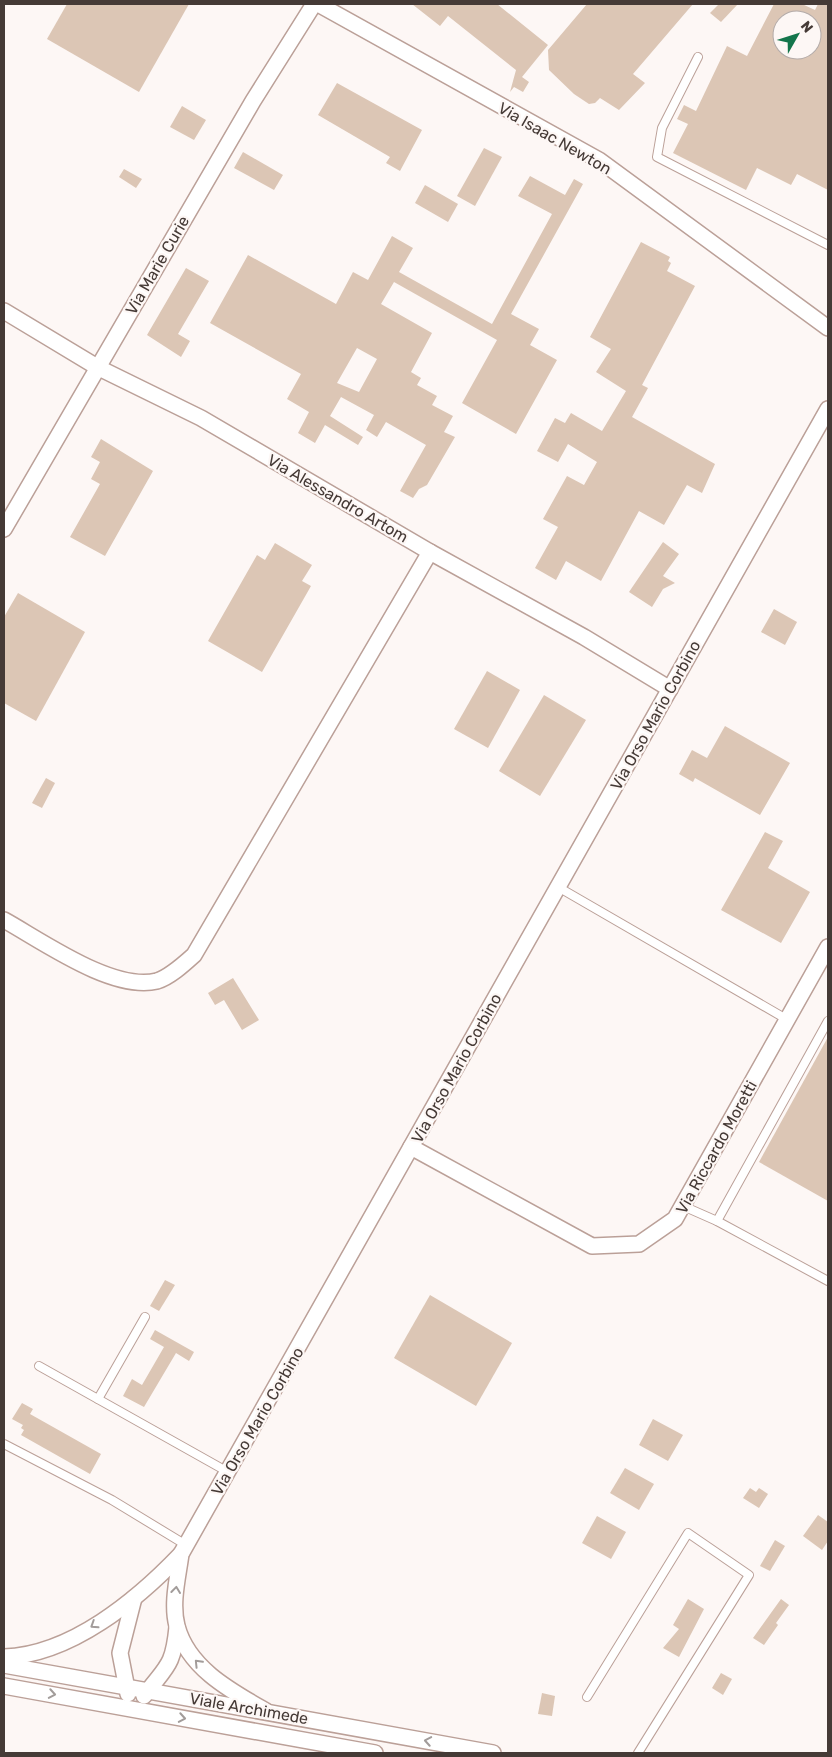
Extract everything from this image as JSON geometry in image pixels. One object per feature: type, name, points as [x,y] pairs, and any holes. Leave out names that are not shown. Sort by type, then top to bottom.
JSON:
[{"type":"street","name":"Via Isaac Newton","points":[[316,4],[599,160],[828,328]]},
{"type":"street","name":"Via Marie Curie","points":[[4,529],[253,101],[316,4]]},
{"type":"street","name":"Via Alessandro Artom","points":[[4,311],[97,367],[201,418],[430,552],[584,637],[670,689]]},
{"type":"street","name":"Via Orso Mario Corbino","points":[[266,1711],[237,1694],[207,1672],[189,1654],[177,1626],[175,1597],[184,1550],[828,409]]},
{"type":"street","points":[[4,920],[103,975],[122,980],[139,983],[158,980],[194,955],[430,552]]},
{"type":"street","name":"Via Riccardo Moretti","points":[[411,1148],[592,1246],[639,1244],[676,1219],[828,947]]},
{"type":"street","points":[[4,1657],[43,1651],[76,1637],[151,1586],[184,1550]]},
{"type":"street","points":[[134,1598],[120,1653],[125,1687],[134,1710]]},
{"type":"street","points":[[134,1710],[148,1690],[166,1670],[174,1651],[177,1626]]},
{"type":"street","name":"Viale Archimede","points":[[4,1665],[493,1753]]},
{"type":"street","name":"Viale Archimede","points":[[4,1686],[375,1753]]},
{"type":"lane","points":[[698,57],[662,128],[657,157],[828,245]]},
{"type":"lane","points":[[558,887],[788,1020]]},
{"type":"lane","points":[[717,1221],[828,1021]]},
{"type":"lane","points":[[683,1206],[717,1221],[828,1281]]},
{"type":"lane","points":[[98,1399],[145,1317]]},
{"type":"lane","points":[[39,1366],[228,1472]]},
{"type":"lane","points":[[4,1444],[112,1500],[184,1550]]},
{"type":"lane","points":[[587,1697],[688,1532],[749,1575],[638,1753]]},
{"type":"building","points":[[67,4],[189,4],[139,92],[47,39]]},
{"type":"building","points":[[412,4],[497,4],[548,45],[522,77],[529,82],[523,92],[514,87],[510,92],[516,70],[448,16],[440,26]]},
{"type":"building","points":[[587,4],[693,4],[633,74],[645,83],[619,110],[600,98],[595,103],[589,104],[574,94],[549,70],[548,50]]},
{"type":"building","points":[[719,4],[738,4],[721,22],[710,13]]},
{"type":"building","points":[[774,4],[802,4],[815,10],[818,4],[828,4],[828,190],[797,174],[791,185],[757,168],[746,190],[673,153],[688,124],[677,119],[684,105],[696,111],[727,46],[747,56]]},
{"type":"building","points":[[337,83],[422,130],[400,171],[386,163],[390,157],[318,115]]},
{"type":"building","points":[[182,106],[206,120],[194,140],[170,127]]},
{"type":"building","points":[[484,148],[502,157],[475,206],[457,196]]},
{"type":"building","points":[[243,152],[283,175],[274,190],[234,168]]},
{"type":"building","points":[[124,169],[142,179],[136,188],[119,177]]},
{"type":"building","points":[[530,176],[565,195],[574,179],[583,184],[511,314],[539,329],[530,345],[557,360],[516,434],[462,403],[497,340],[394,282],[381,304],[432,333],[411,372],[421,378],[417,385],[437,396],[432,405],[453,416],[444,432],[455,437],[427,485],[419,489],[413,498],[400,491],[426,445],[386,422],[377,437],[366,430],[374,415],[341,397],[330,416],[363,437],[358,445],[325,425],[315,443],[298,433],[309,412],[287,399],[301,374],[210,323],[248,255],[336,304],[353,272],[368,280],[392,236],[413,248],[399,272],[492,324],[552,214],[518,196]],"holes":[[[357,348],[377,359],[359,392],[337,383]]]},
{"type":"building","points":[[425,185],[458,204],[448,222],[415,203]]},
{"type":"building","points":[[641,242],[670,257],[668,261],[671,263],[667,271],[695,286],[642,385],[648,388],[632,417],[715,464],[702,493],[687,485],[664,525],[639,511],[601,581],[566,561],[556,580],[535,568],[558,527],[543,519],[567,476],[584,485],[597,462],[568,444],[558,462],[537,451],[555,418],[565,423],[571,413],[602,431],[626,391],[596,372],[611,349],[590,337]]},
{"type":"building","points":[[186,268],[209,281],[178,334],[190,341],[181,357],[147,335]]},
{"type":"building","points":[[101,439],[153,471],[105,556],[70,537],[100,484],[91,479],[100,462],[91,457]]},
{"type":"building","points":[[663,542],[679,554],[663,576],[675,583],[663,589],[652,607],[629,592]]},
{"type":"building","points":[[275,543],[312,565],[302,581],[311,586],[262,672],[208,641],[257,555],[265,560]]},
{"type":"building","points":[[18,593],[85,632],[36,721],[4,703],[4,617]]},
{"type":"building","points":[[774,609],[797,622],[785,645],[761,632]]},
{"type":"building","points":[[487,671],[520,690],[488,748],[454,729]]},
{"type":"building","points":[[544,695],[586,720],[540,796],[499,771]]},
{"type":"building","points":[[725,726],[790,763],[760,815],[695,778],[693,782],[679,774],[692,750],[707,758]]},
{"type":"building","points":[[46,778],[55,783],[42,808],[32,803]]},
{"type":"building","points":[[765,832],[783,841],[768,868],[810,892],[781,943],[721,910]]},
{"type":"building","points":[[233,978],[259,1020],[242,1030],[224,1000],[215,1005],[208,993]]},
{"type":"building","points":[[828,1037],[828,1201],[759,1162]]},
{"type":"building","points":[[165,1280],[175,1285],[159,1311],[150,1306]]},
{"type":"building","points":[[430,1295],[512,1343],[476,1406],[394,1358]]},
{"type":"building","points":[[155,1330],[194,1352],[189,1361],[176,1353],[144,1407],[123,1396],[132,1379],[142,1385],[164,1347],[150,1339]]},
{"type":"building","points":[[22,1403],[33,1409],[30,1414],[101,1454],[90,1474],[21,1435],[24,1430],[21,1428],[23,1425],[12,1419]]},
{"type":"building","points":[[653,1419],[683,1435],[668,1461],[639,1445]]},
{"type":"building","points":[[625,1468],[654,1484],[639,1510],[610,1493]]},
{"type":"building","points":[[750,1488],[756,1492],[759,1488],[768,1494],[759,1508],[743,1498]]},
{"type":"building","points":[[818,1515],[828,1522],[828,1541],[822,1550],[803,1536]]},
{"type":"building","points":[[597,1516],[626,1532],[611,1559],[582,1543]]},
{"type":"building","points":[[775,1540],[785,1546],[770,1571],[760,1566]]},
{"type":"building","points":[[688,1599],[704,1609],[679,1657],[663,1648],[679,1629],[673,1625]]},
{"type":"building","points":[[781,1599],[789,1605],[764,1645],[753,1638]]},
{"type":"building","points":[[721,1673],[732,1679],[723,1695],[712,1688]]},
{"type":"building","points":[[542,1693],[555,1696],[552,1716],[538,1714]]}]
